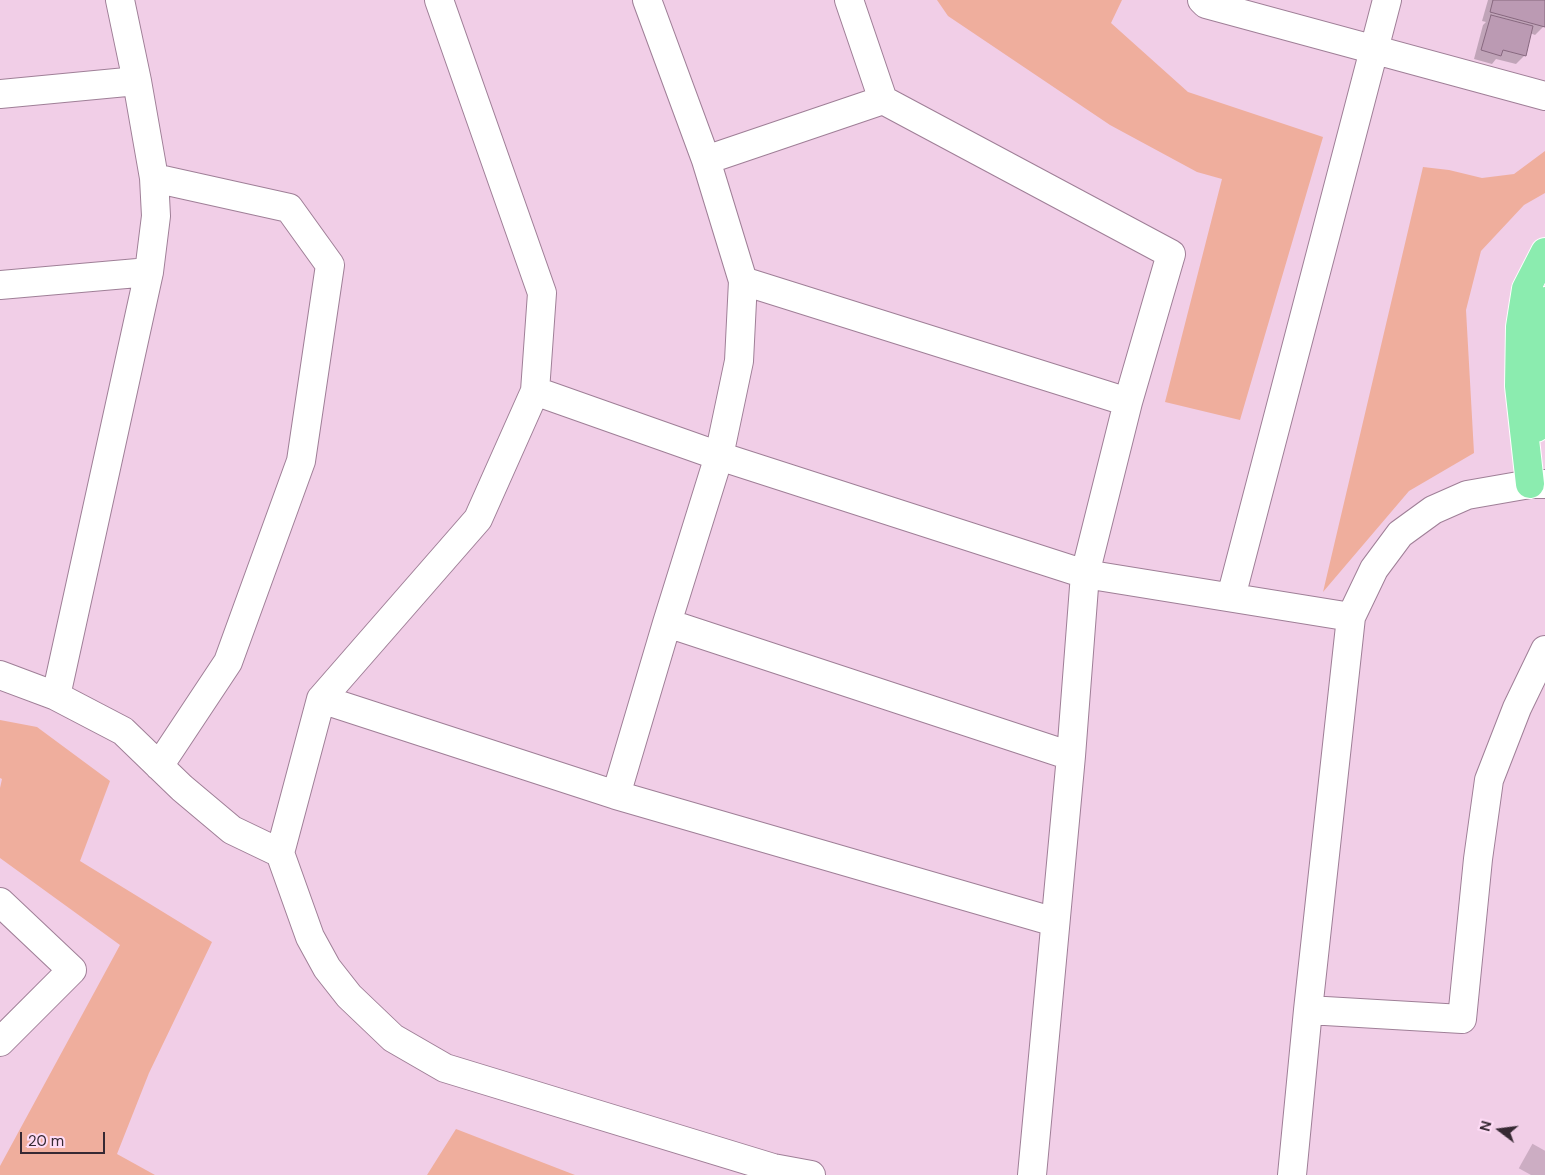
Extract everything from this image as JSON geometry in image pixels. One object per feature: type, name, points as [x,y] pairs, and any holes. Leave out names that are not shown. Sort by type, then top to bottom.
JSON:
[{"type":"highway","points":[[1538,484],[1519,386],[1520,327],[1526,289],[1545,252]]},
{"type":"highway","points":[[1538,484],[1541,315],[1545,301]]},
{"type":"street","points":[[56,696],[149,272],[156,216],[154,178],[137,81],[120,0]]},
{"type":"street","points":[[439,0],[542,293],[535,391],[478,519],[321,699],[280,853],[310,937],[327,968],[349,996],[393,1038],[445,1068],[773,1168],[811,1175]]},
{"type":"street","points":[[616,796],[719,456],[739,360],[743,281],[706,160],[647,0]]},
{"type":"street","points":[[849,0],[883,100],[1171,254],[1128,402],[1085,574],[1071,756],[1032,1175]]},
{"type":"street","points":[[1202,0],[1206,4],[1545,96]]},
{"type":"street","points":[[1231,597],[1387,0]]},
{"type":"street","points":[[0,94],[137,81]]},
{"type":"street","points":[[706,160],[883,100]]},
{"type":"street","points":[[154,178],[289,208],[330,265],[302,461],[228,662],[159,766]]},
{"type":"street","points":[[0,285],[149,272]]},
{"type":"street","points":[[743,281],[1128,402]]},
{"type":"street","points":[[535,391],[719,456],[1085,574],[1351,617]]},
{"type":"street","points":[[1292,1175],[1351,617],[1374,569],[1400,534],[1413,524],[1433,510],[1467,495],[1538,484]]},
{"type":"street","points":[[667,623],[1071,756]]},
{"type":"street","points":[[1308,1010],[1462,1019],[1478,859],[1489,780],[1517,708],[1545,650]]},
{"type":"street","points":[[0,675],[56,696],[124,731],[182,788],[232,830],[280,853]]},
{"type":"street","points":[[321,699],[616,796],[1055,922]]},
{"type":"street","points":[[0,902],[72,970],[0,1042]]},
{"type":"shaded area","points":[[937,0],[1122,0],[1111,23],[1188,92],[1323,137],[1240,420],[1165,402],[1222,179],[1197,172],[1110,125],[948,16]]},
{"type":"shaded area","points":[[1545,151],[1545,193],[1524,205],[1481,251],[1466,310],[1474,453],[1409,491],[1323,592],[1423,167],[1449,170],[1482,178],[1514,174]]},
{"type":"shaded area","points":[[0,720],[37,727],[110,781],[80,861],[212,942],[149,1073],[117,1154],[155,1175],[0,1175],[0,1166],[120,945],[0,858],[0,788],[2,779],[0,778]]},
{"type":"shaded area","points":[[456,1129],[575,1175],[427,1175]]},
{"type":"building","points":[[1493,0],[1545,0],[1545,27],[1490,12]]},
{"type":"building","points":[[1491,15],[1533,26],[1526,56],[1503,50],[1501,56],[1481,50]]},
{"type":"tunnel","points":[[1531,1175],[1545,1150]]}]
